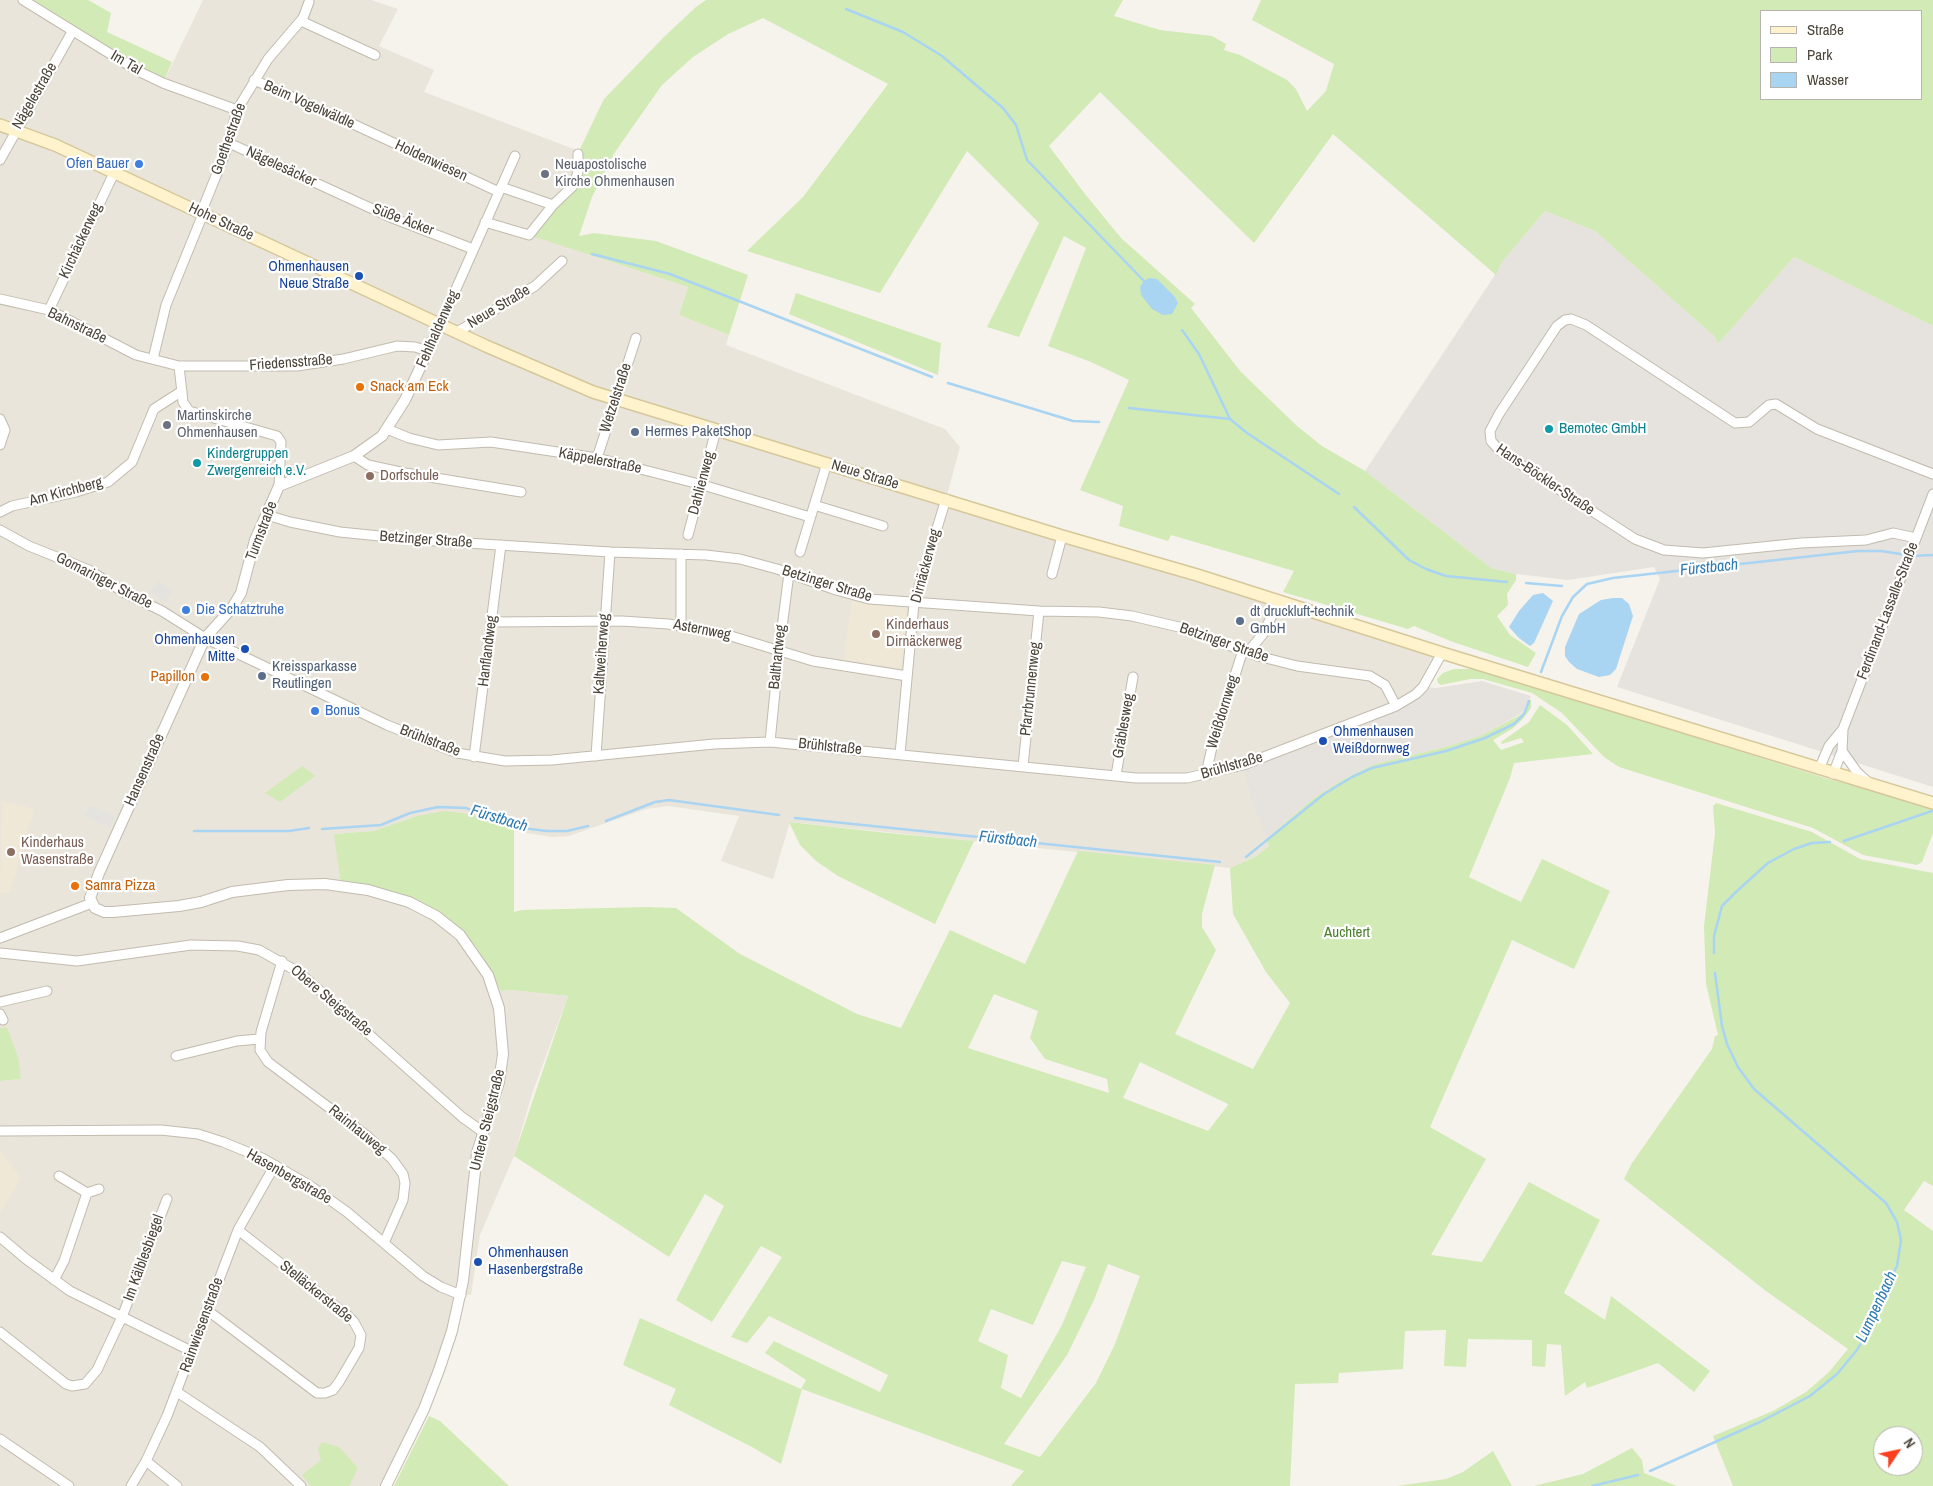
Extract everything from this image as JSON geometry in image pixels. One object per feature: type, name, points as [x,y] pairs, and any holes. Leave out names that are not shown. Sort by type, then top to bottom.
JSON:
[{"type":"main road","name":"Hohe Straße","points":[[0,125],[114,173],[440,325]]},
{"type":"main road","name":"Neue Straße","points":[[440,325],[561,380],[614,399],[1062,536],[1279,600],[1442,653],[1650,715],[1833,774],[1933,802]]},
{"type":"street","name":"Im Tal","points":[[23,0],[72,32],[163,83],[237,110]]},
{"type":"street","name":"Goethestraße","points":[[153,359],[166,305],[229,143],[237,110],[274,50],[301,21],[309,2]]},
{"type":"street","points":[[301,21],[375,55]]},
{"type":"street","name":"Nägelestraße","points":[[0,160],[15,130],[72,32]]},
{"type":"street","name":"Beim Vogelwäldle","points":[[254,80],[364,129]]},
{"type":"street","name":"Holdenwiesen","points":[[364,129],[500,189]]},
{"type":"street","name":"Nägelesäcker","points":[[229,143],[333,191]]},
{"type":"street","points":[[485,222],[529,236],[553,205],[573,186],[578,172],[578,154]]},
{"type":"street","name":"Fehlhaldenweg","points":[[279,486],[354,456],[366,449],[387,429],[405,400],[428,351],[515,156]]},
{"type":"street","name":"Kirchäckerweg","points":[[49,310],[114,173]]},
{"type":"street","points":[[500,189],[553,205]]},
{"type":"street","name":"Süße Äcker","points":[[333,191],[411,226],[445,236],[473,249]]},
{"type":"street","name":"Neue Straße","points":[[457,332],[535,286],[562,261]]},
{"type":"street","name":"Bahnstraße","points":[[0,298],[49,310],[125,350],[153,359]]},
{"type":"street","name":"Hans-Böckler-Straße","points":[[1914,542],[1893,533],[1866,540],[1801,543],[1703,553],[1664,550],[1635,539],[1500,451],[1491,441],[1490,431],[1499,414],[1557,326],[1565,320],[1571,319],[1586,325],[1735,423],[1749,422],[1769,405],[1776,404],[1817,429],[1933,474]]},
{"type":"street","name":"Wetzelstraße","points":[[597,458],[614,399],[636,338]]},
{"type":"street","name":"Friedensstraße","points":[[153,359],[179,366],[297,366],[330,362],[397,346],[410,346],[428,351]]},
{"type":"street","points":[[179,366],[182,391]]},
{"type":"street","name":"Turmstraße","points":[[182,391],[185,407],[189,411],[277,436],[281,442],[279,486],[255,540],[238,599],[205,638]]},
{"type":"street","name":"Am Kirchberg","points":[[0,512],[12,506],[76,492],[108,482],[132,462],[154,409],[182,391]]},
{"type":"street","points":[[0,419],[5,430],[0,445]]},
{"type":"street","name":"Käppelerstraße","points":[[387,429],[408,438],[438,444],[491,442],[597,458],[703,485],[810,517]]},
{"type":"street","name":"Dahlienweg","points":[[688,536],[716,430]]},
{"type":"street","points":[[354,456],[368,465],[405,473],[521,492]]},
{"type":"street","points":[[800,552],[827,463]]},
{"type":"street","name":"Ferdinand-Lassalle-Straße","points":[[1833,774],[1842,751],[1843,729],[1933,494]]},
{"type":"street","name":"Dirnäckerweg","points":[[900,754],[914,602],[946,499]]},
{"type":"street","points":[[814,504],[883,526]]},
{"type":"street","name":"Betzinger Straße","points":[[267,515],[290,522],[362,535],[740,559],[868,599],[1039,611],[1099,612],[1149,619],[1193,631],[1246,651],[1297,666],[1377,679],[1389,691],[1396,706]]},
{"type":"street","name":"Gomaringer Straße","points":[[0,530],[29,546],[89,570],[132,597],[162,611],[205,638]]},
{"type":"street","points":[[1052,574],[1062,536]]},
{"type":"street","name":"Hanflandweg","points":[[474,757],[501,545]]},
{"type":"street","name":"Kaltweiherweg","points":[[596,756],[610,552]]},
{"type":"street","points":[[681,554],[681,626]]},
{"type":"street","name":"Balthartweg","points":[[770,742],[778,651],[789,573]]},
{"type":"street","name":"Weißdornweg","points":[[1209,774],[1210,752],[1246,651],[1263,634],[1279,600]]},
{"type":"street","name":"Pfarrbrunnenweg","points":[[1023,766],[1039,611]]},
{"type":"street","name":"Asternweg","points":[[492,622],[604,621],[646,622],[681,626],[733,636],[778,651],[846,667],[906,676]]},
{"type":"street","name":"Brühlstraße","points":[[205,638],[409,735],[446,750],[474,757],[522,762],[714,744],[770,742],[1166,779],[1209,774],[1243,765],[1396,706],[1416,694],[1423,687],[1442,653]]},
{"type":"street","name":"Hansenstraße","points":[[92,903],[91,890],[205,638]]},
{"type":"street","name":"Gräblesweg","points":[[1116,775],[1133,678]]},
{"type":"street","name":"Ferdinand-Lassalle-Straße","points":[[1819,769],[1829,746],[1843,729]]},
{"type":"street","points":[[1842,751],[1857,772],[1871,784]]},
{"type":"street","name":"Untere Steigstraße","points":[[92,903],[96,908],[104,912],[132,911],[201,902],[232,892],[288,885],[325,884],[368,890],[394,896],[436,916],[460,935],[479,958],[488,975],[499,1008],[504,1042],[502,1065],[483,1132],[474,1175],[468,1252],[460,1295],[452,1331],[434,1383],[386,1486]]},
{"type":"street","points":[[0,938],[92,903]]},
{"type":"street","name":"Obere Steigstraße","points":[[0,953],[31,958],[85,961],[179,946],[221,945],[248,947],[282,961],[300,972],[462,1117],[483,1132]]},
{"type":"street","points":[[176,1056],[237,1041],[259,1039],[282,961]]},
{"type":"street","points":[[0,1002],[47,991]]},
{"type":"street","name":"Rainhauweg","points":[[259,1039],[260,1050],[268,1062],[367,1136],[392,1159],[403,1174],[405,1183],[403,1200],[384,1243]]},
{"type":"street","name":"Hasenbergstraße","points":[[0,1131],[179,1131],[230,1144],[275,1165],[334,1203],[423,1276],[441,1287],[460,1295]]},
{"type":"street","name":"Rainwiesenstraße","points":[[131,1486],[146,1461],[177,1392],[238,1230],[275,1165]]},
{"type":"street","points":[[60,1176],[87,1194]]},
{"type":"street","points":[[87,1194],[100,1190]]},
{"type":"street","points":[[54,1280],[64,1261],[87,1194]]},
{"type":"street","name":"Im Kälblesbiegel","points":[[122,1317],[167,1200]]},
{"type":"street","name":"Stelläckerstraße","points":[[207,1310],[317,1393],[325,1393],[332,1390],[340,1382],[358,1348],[361,1335],[354,1322],[347,1315],[238,1230]]},
{"type":"street","name":"Im Kälblesbiegel","points":[[0,1237],[54,1280],[86,1300],[191,1351]]},
{"type":"street","points":[[0,1332],[62,1381],[72,1386],[81,1386],[89,1381],[97,1370],[122,1317]]},
{"type":"street","points":[[177,1392],[217,1416],[260,1447],[301,1486]]},
{"type":"street","points":[[0,1439],[69,1486]]},
{"type":"street","points":[[146,1461],[178,1486]]},
{"type":"shaded area","points":[[0,0],[23,0],[163,83],[203,0],[303,0],[308,2],[309,0],[371,0],[398,9],[379,46],[434,70],[424,92],[579,151],[569,248],[688,287],[679,315],[729,335],[726,345],[945,429],[960,447],[946,499],[1442,653],[1416,694],[1243,765],[1250,796],[1269,846],[1255,857],[1230,868],[790,822],[773,879],[721,861],[739,816],[668,806],[646,809],[569,836],[552,837],[514,831],[475,815],[417,816],[374,831],[334,834],[361,886],[458,928],[477,948],[501,991],[511,990],[568,996],[532,1094],[514,1156],[480,1235],[471,1295],[461,1295],[452,1331],[386,1486],[0,1486],[0,1081],[21,1079],[7,1027],[0,1028]]},
{"type":"shaded area","points":[[1545,211],[1595,231],[1715,337],[1718,344],[1794,257],[1933,326],[1933,787],[1617,687],[1660,579],[1654,567],[1568,580],[1516,574],[1491,568],[1365,471],[1495,275],[1501,263]]},
{"type":"shaded area","points":[[158,581],[172,590],[166,602],[149,593]]},
{"type":"shaded area","name":"Kinderhaus Dirnäckerweg","points":[[852,601],[907,609],[901,668],[844,660]]},
{"type":"shaded area","points":[[1482,681],[1531,696],[1522,713],[1480,736],[1445,747],[1375,764],[1344,779],[1314,798],[1266,839],[1250,796],[1243,765],[1354,723],[1423,687],[1436,688]]},
{"type":"shaded area","name":"Kinderhaus Wasenstraße","points":[[2,801],[34,809],[10,893],[0,894]]},
{"type":"shaded area","points":[[90,805],[115,816],[110,828],[84,816]]},
{"type":"shaded area","points":[[0,1150],[21,1178],[0,1213]]},
{"type":"green space","points":[[23,0],[88,0],[111,13],[107,32],[172,62],[163,83]]},
{"type":"green space","points":[[706,0],[1123,0],[1114,16],[1160,30],[1212,36],[1226,44],[1224,50],[1240,55],[1287,80],[1296,89],[1307,111],[1326,91],[1334,64],[1252,20],[1261,0],[1933,0],[1933,326],[1794,257],[1718,344],[1715,337],[1595,231],[1545,211],[1501,263],[1496,275],[1333,134],[1254,243],[1100,92],[1049,146],[1121,238],[1195,304],[1191,308],[1241,372],[1297,426],[1322,446],[1365,471],[1491,568],[1516,574],[1516,580],[1507,594],[1508,605],[1497,616],[1510,635],[1536,653],[1528,667],[1453,642],[1414,626],[1408,629],[1283,592],[1294,571],[1171,535],[1168,541],[1119,526],[1123,506],[1080,490],[1129,380],[1091,362],[1048,346],[1086,248],[1064,236],[1019,337],[987,327],[1039,223],[967,151],[880,293],[747,251],[803,197],[888,84],[763,18],[728,34],[693,57],[662,85],[615,152],[592,197],[579,236],[594,233],[656,241],[748,275],[729,335],[679,315],[688,287],[529,235],[573,186],[579,151],[604,99],[664,37]]},
{"type":"green space","points":[[796,293],[941,343],[938,375],[789,314]]},
{"type":"green space","points":[[1454,669],[1471,669],[1541,689],[1825,778],[1933,807],[1933,833],[1922,862],[1917,865],[1863,855],[1813,828],[1619,767],[1604,757],[1562,713],[1532,693],[1483,679],[1470,679],[1441,685],[1438,683],[1437,679],[1443,673]]},
{"type":"green space","name":"Auchtert","points":[[1531,699],[1531,708],[1523,719],[1512,729],[1493,740],[1501,750],[1524,742],[1521,738],[1502,744],[1501,742],[1529,722],[1540,705],[1567,725],[1593,754],[1514,763],[1510,778],[1469,877],[1521,902],[1542,859],[1610,891],[1574,969],[1512,940],[1430,1127],[1486,1159],[1431,1255],[1482,1262],[1529,1182],[1600,1220],[1564,1293],[1605,1320],[1611,1296],[1710,1371],[1694,1392],[1658,1363],[1587,1388],[1585,1382],[1565,1396],[1561,1345],[1547,1344],[1545,1367],[1532,1366],[1532,1340],[1468,1339],[1466,1367],[1444,1366],[1446,1330],[1405,1331],[1403,1369],[1339,1373],[1338,1383],[1295,1384],[1290,1486],[1011,1486],[1024,1471],[802,1389],[781,1464],[752,1447],[669,1405],[676,1389],[623,1365],[640,1318],[801,1389],[806,1380],[765,1353],[774,1341],[880,1392],[888,1375],[769,1316],[747,1343],[731,1337],[782,1257],[761,1246],[712,1322],[676,1300],[724,1206],[705,1194],[669,1257],[514,1156],[568,996],[511,990],[501,991],[477,948],[458,928],[439,913],[341,883],[334,834],[374,831],[417,816],[445,811],[475,815],[514,830],[514,912],[522,910],[676,908],[740,954],[857,1014],[901,1028],[950,930],[1025,964],[1078,851],[1215,865],[1202,914],[1202,927],[1216,950],[1175,1034],[1253,1069],[1290,1003],[1266,972],[1233,914],[1230,868],[1255,857],[1269,846],[1266,839],[1314,798],[1344,779],[1375,764],[1445,747],[1480,736],[1522,714]],"holes":[[[994,994],[1038,1011],[1030,1038],[1045,1059],[1107,1079],[1109,1093],[968,1048]],[[1140,1062],[1228,1105],[1208,1131],[1123,1098]],[[1062,1261],[1086,1267],[1062,1325],[1021,1398],[1001,1388],[1008,1355],[978,1341],[991,1309],[1033,1325]],[[1108,1264],[1140,1276],[1115,1344],[1096,1383],[1040,1457],[1004,1444],[1067,1355],[1094,1300]]]},
{"type":"green space","points":[[302,766],[315,776],[280,802],[265,793]]},
{"type":"green space","points":[[1716,803],[1812,832],[1860,859],[1933,873],[1933,1186],[1924,1181],[1904,1210],[1933,1231],[1933,1486],[1733,1486],[1713,1436],[1773,1411],[1806,1392],[1829,1372],[1848,1349],[1766,1291],[1624,1179],[1632,1163],[1712,1049],[1715,1036],[1718,1035],[1706,984],[1704,926],[1715,833],[1713,806]]},
{"type":"green space","points":[[789,822],[974,841],[935,924],[838,876],[816,861],[800,845]]},
{"type":"green space","points":[[7,1027],[18,1057],[21,1079],[0,1081],[0,1028]]},
{"type":"green space","points":[[429,1416],[440,1421],[509,1486],[394,1486]]},
{"type":"green space","points":[[322,1442],[339,1447],[358,1468],[349,1486],[311,1486],[302,1475],[321,1460],[318,1449]]},
{"type":"green space","points":[[1632,1448],[1642,1460],[1644,1473],[1677,1486],[1534,1486],[1583,1474]]},
{"type":"green space","points":[[1493,1451],[1512,1486],[1397,1486],[1446,1479],[1463,1472]]},
{"type":"water","points":[[1149,278],[1157,279],[1175,297],[1178,303],[1172,314],[1163,315],[1152,309],[1141,295],[1140,287]]},
{"type":"water","points":[[1543,593],[1553,601],[1534,643],[1530,646],[1509,627],[1519,611],[1533,595]]},
{"type":"water","points":[[1622,598],[1629,604],[1633,616],[1616,669],[1610,675],[1599,677],[1577,669],[1569,662],[1565,656],[1565,647],[1579,614],[1601,600]]},
{"type":"waterway","points":[[846,9],[903,32],[942,56],[1003,108],[1016,125],[1027,160],[1144,281]]},
{"type":"waterway","points":[[592,254],[670,274],[932,377]]},
{"type":"waterway","points":[[1182,330],[1199,354],[1230,419],[1247,433],[1339,494]]},
{"type":"waterway","points":[[948,383],[1073,421],[1099,422]]},
{"type":"waterway","points":[[1129,408],[1230,419]]},
{"type":"waterway","points":[[1354,507],[1409,560],[1426,569],[1446,576],[1507,582]]},
{"type":"waterway","name":"Fürstbach","points":[[1541,672],[1562,616],[1573,597],[1587,584],[1613,578],[1858,551],[1881,551],[1907,555]]},
{"type":"waterway","name":"Fürstbach","points":[[1912,556],[1933,555]]},
{"type":"waterway","points":[[1526,583],[1562,586]]},
{"type":"waterway","name":"Fürstbach","points":[[1246,857],[1324,794],[1352,777],[1372,768],[1446,751],[1485,738],[1514,724],[1524,714],[1529,701]]},
{"type":"waterway","name":"Fürstbach","points":[[606,821],[655,802],[669,800],[779,815]]},
{"type":"waterway","name":"Fürstbach","points":[[322,829],[381,825],[410,813],[438,807],[466,808],[514,827],[547,831],[567,831],[588,826]]},
{"type":"waterway","name":"Lumpenbach","points":[[1844,841],[1932,811]]},
{"type":"waterway","name":"Fürstbach","points":[[795,818],[1220,862]]},
{"type":"waterway","name":"Fürstbach","points":[[194,831],[289,831],[309,828]]},
{"type":"waterway","name":"Lumpenbach","points":[[1714,953],[1714,936],[1722,906],[1737,891],[1768,863],[1794,849],[1812,843],[1830,842]]},
{"type":"waterway","name":"Lumpenbach","points":[[1650,1471],[1760,1422],[1810,1396],[1837,1374],[1857,1350],[1879,1310],[1884,1291],[1897,1266],[1901,1240],[1897,1222],[1886,1203],[1754,1089],[1738,1067],[1727,1044],[1722,1026],[1715,973]]},
{"type":"waterway","name":"Lumpenbach","points":[[1592,1486],[1638,1475]]},
{"type":"place","name":"Ofen Bauer","points":[[139,164]]},
{"type":"place","name":"Neuapostolische Kirche Ohmenhausen","points":[[545,174]]},
{"type":"place","name":"Ohmenhausen Neue Straße","points":[[359,276]]},
{"type":"place","name":"Snack am Eck","points":[[360,387]]},
{"type":"place","name":"Martinskirche Ohmenhausen","points":[[167,425]]},
{"type":"place","name":"Bemotec GmbH","points":[[1549,429]]},
{"type":"place","name":"Hermes PaketShop","points":[[635,432]]},
{"type":"place","name":"Kindergruppen Zwergenreich e.V.","points":[[197,463]]},
{"type":"place","name":"Dorfschule","points":[[370,476]]},
{"type":"place","name":"Die Schatztruhe","points":[[186,610]]},
{"type":"place","name":"dt druckluft-technik GmbH","points":[[1240,621]]},
{"type":"place","name":"Kinderhaus Dirnäckerweg","points":[[876,634]]},
{"type":"place","name":"Ohmenhausen Mitte","points":[[245,649]]},
{"type":"place","name":"Kreissparkasse Reutlingen","points":[[262,676]]},
{"type":"place","name":"Papillon","points":[[205,677]]},
{"type":"place","name":"Bonus","points":[[315,711]]},
{"type":"place","name":"Ohmenhausen Weißdornweg","points":[[1323,741]]},
{"type":"place","name":"Kinderhaus Wasenstraße","points":[[11,852]]},
{"type":"place","name":"Samra Pizza","points":[[75,886]]},
{"type":"place","name":"Ohmenhausen Hasenbergstraße","points":[[478,1262]]}]
